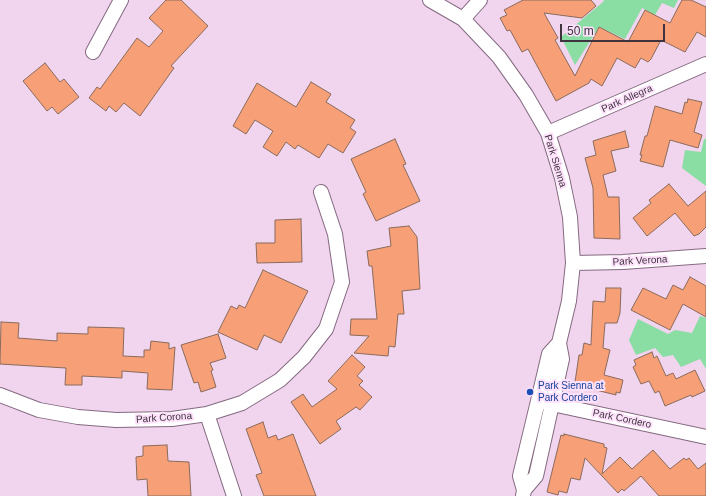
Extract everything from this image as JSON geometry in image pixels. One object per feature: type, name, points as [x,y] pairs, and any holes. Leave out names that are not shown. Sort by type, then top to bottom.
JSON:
[{"type":"street","points":[[93,52],[121,0]]},
{"type":"street","name":"Park Sienna","points":[[430,0],[463,19],[499,57],[526,95],[548,134],[562,178],[570,217],[573,263],[569,302],[559,343],[562,359],[536,476],[523,493]]},
{"type":"street","points":[[463,19],[480,0]]},
{"type":"street","name":"Park Allegra","points":[[548,134],[706,64]]},
{"type":"street","name":"Park Corona","points":[[0,395],[39,410],[78,418],[116,420],[172,419],[207,414],[242,402],[280,380],[304,357],[326,329],[342,282],[335,234],[320,192]]},
{"type":"street","name":"Park Verona","points":[[573,263],[623,262],[706,256]]},
{"type":"street","name":"Park Sienna","points":[[523,493],[520,476],[549,354],[559,343]]},
{"type":"street","name":"Park Cordero","points":[[538,401],[706,437]]},
{"type":"street","points":[[207,414],[234,496]]},
{"type":"green space","points":[[604,0],[678,0],[674,8],[662,3],[655,15],[642,8],[625,39],[599,27],[575,65],[561,37]]},
{"type":"green space","points":[[704,139],[706,139],[706,186],[682,168],[685,150],[701,152]]},
{"type":"green space","points":[[700,316],[706,318],[706,369],[700,359],[681,367],[673,355],[663,357],[655,348],[636,355],[629,340],[638,319],[668,334],[675,330],[692,333]]},
{"type":"building","points":[[166,0],[181,0],[208,26],[171,66],[174,68],[140,116],[124,103],[116,112],[109,106],[106,111],[89,98],[97,87],[100,89],[137,38],[149,47],[163,31],[149,18]]},
{"type":"building","points":[[523,0],[591,0],[596,6],[582,18],[544,13],[558,38],[555,40],[575,76],[599,27],[628,42],[645,10],[670,23],[682,0],[691,0],[706,7],[706,37],[697,32],[685,52],[661,40],[651,59],[648,62],[641,58],[635,68],[617,58],[602,86],[591,79],[589,83],[556,101],[528,49],[522,52],[510,30],[507,31],[500,18],[507,15],[504,10]]},
{"type":"building","points":[[45,63],[60,82],[64,79],[79,97],[58,114],[52,107],[47,111],[23,81]]},
{"type":"building","points":[[311,82],[331,94],[326,102],[355,120],[350,128],[356,132],[343,153],[328,144],[319,158],[298,145],[295,149],[286,142],[277,156],[263,147],[273,131],[255,120],[246,134],[233,126],[257,83],[296,107]]},
{"type":"building","points":[[688,99],[702,102],[694,132],[702,135],[698,148],[670,140],[663,167],[640,161],[645,136],[647,136],[655,106],[682,114],[685,102],[687,103]]},
{"type":"building","points":[[625,131],[629,147],[611,151],[616,171],[603,175],[608,197],[619,197],[620,239],[594,238],[593,188],[585,158],[596,155],[593,141]]},
{"type":"building","points":[[395,139],[406,164],[403,165],[420,201],[376,221],[363,194],[366,192],[351,159]]},
{"type":"building","points":[[669,184],[688,206],[706,191],[706,227],[699,234],[694,236],[675,213],[647,236],[633,218],[651,203],[649,200]]},
{"type":"building","points":[[301,219],[302,262],[257,263],[256,243],[275,243],[275,220]]},
{"type":"building","points":[[409,226],[417,237],[420,289],[402,291],[404,314],[398,314],[395,347],[389,346],[388,356],[354,353],[369,336],[350,335],[351,319],[377,319],[372,266],[369,266],[367,251],[391,246],[389,228]]},
{"type":"building","points":[[263,270],[308,291],[281,343],[264,335],[257,350],[218,332],[231,306],[237,309],[239,305],[245,308]]},
{"type":"building","points":[[690,277],[706,286],[706,317],[683,304],[670,330],[631,310],[643,288],[666,299],[673,285],[683,290]]},
{"type":"building","points":[[606,288],[621,288],[620,313],[617,323],[605,323],[603,348],[610,350],[604,375],[623,380],[620,393],[616,392],[616,395],[580,386],[581,384],[575,382],[579,355],[582,355],[584,343],[591,345],[593,301],[605,302]]},
{"type":"building","points":[[1,322],[19,323],[18,338],[57,341],[57,333],[88,334],[88,327],[124,328],[123,356],[144,357],[144,350],[150,350],[151,341],[169,343],[169,349],[175,347],[172,390],[147,389],[148,373],[122,371],[122,378],[82,376],[82,385],[65,385],[66,368],[0,364]]},
{"type":"building","points":[[218,334],[226,358],[210,363],[213,370],[211,371],[216,387],[201,392],[198,382],[194,383],[181,345]]},
{"type":"building","points":[[652,352],[654,358],[657,356],[666,376],[673,373],[676,379],[695,370],[705,391],[665,406],[659,391],[655,393],[649,381],[641,384],[633,367],[636,365],[634,360]]},
{"type":"building","points":[[352,355],[365,367],[357,376],[363,381],[359,385],[372,397],[360,410],[356,407],[336,421],[341,429],[320,444],[291,402],[303,394],[312,407],[337,389],[328,381]]},
{"type":"building","points":[[263,422],[268,438],[276,435],[278,440],[293,434],[316,496],[264,496],[256,475],[262,473],[246,429]]},
{"type":"building","points":[[564,434],[604,444],[604,447],[607,448],[602,474],[620,457],[632,469],[653,450],[670,469],[684,458],[686,460],[689,458],[698,469],[706,463],[706,496],[659,496],[641,476],[624,491],[622,489],[618,493],[585,458],[580,480],[571,478],[567,493],[559,491],[558,495],[547,492],[561,435],[564,436]]},
{"type":"building","points":[[167,445],[168,461],[189,462],[191,496],[148,496],[147,479],[137,480],[136,457],[143,456],[143,446]]},
{"type":"place","name":"Park Sienna at Park Cordero","points":[[530,392]]}]
